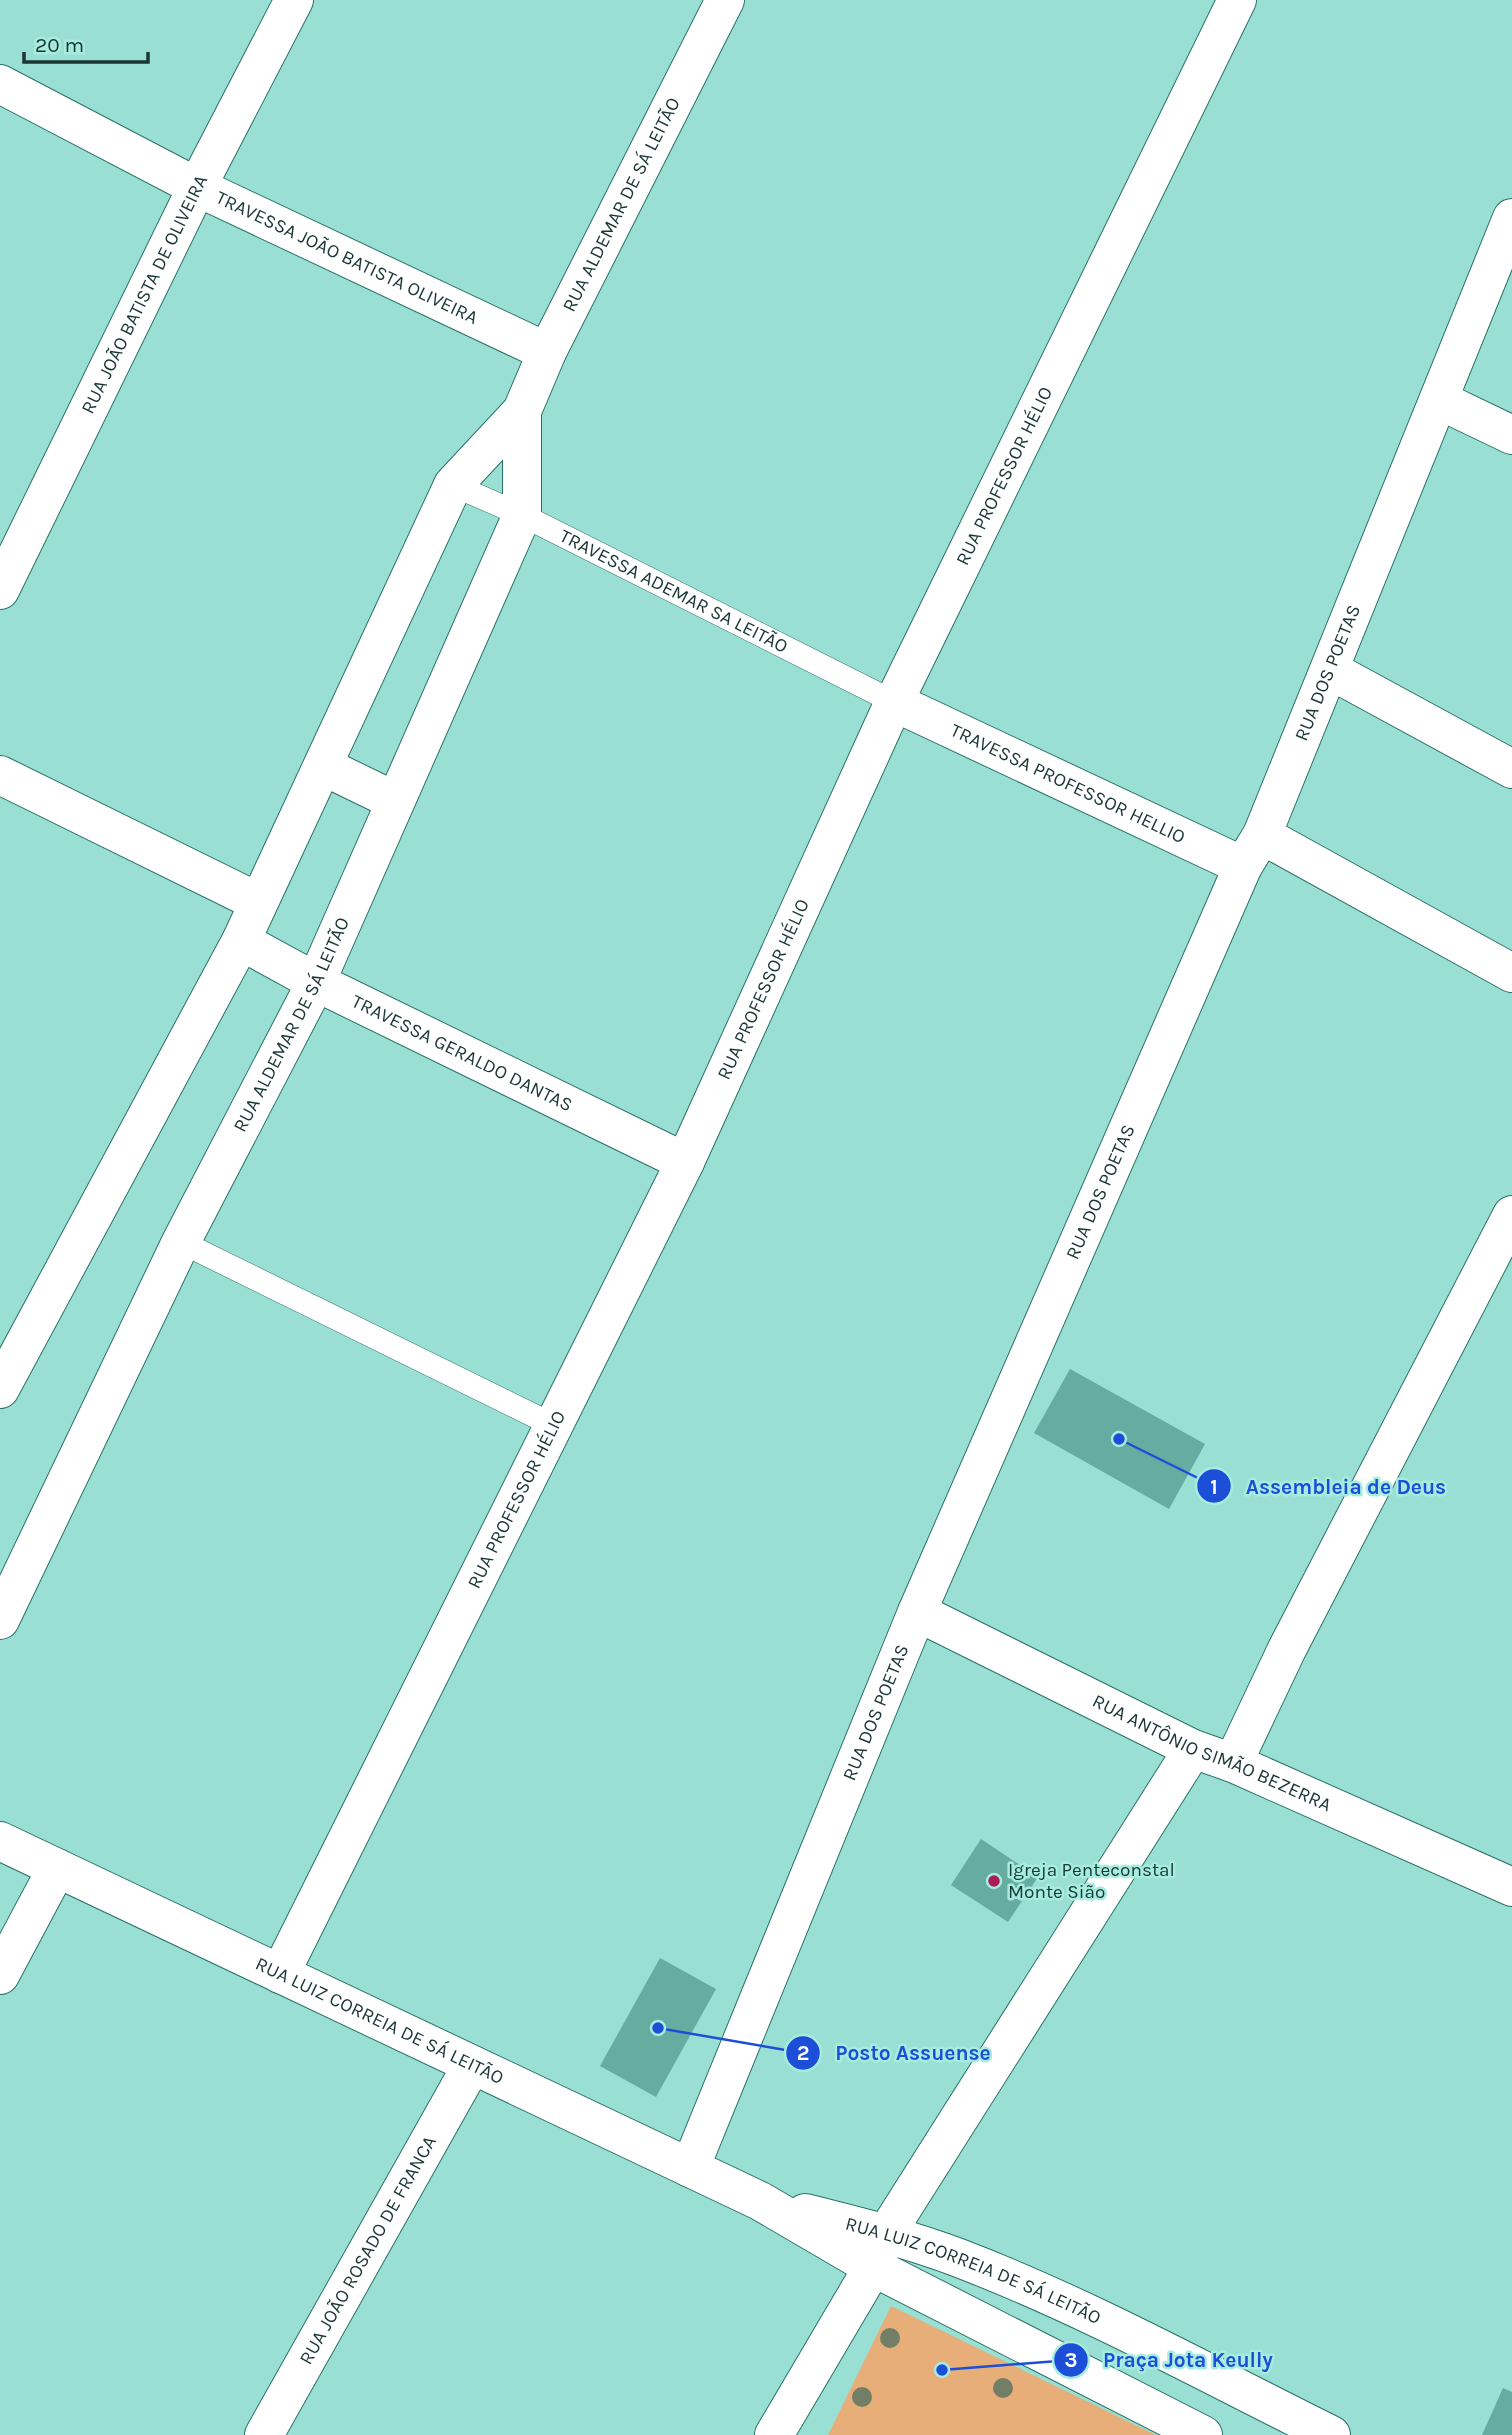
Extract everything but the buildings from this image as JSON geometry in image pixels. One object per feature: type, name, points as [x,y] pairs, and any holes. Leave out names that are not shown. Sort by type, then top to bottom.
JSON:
[{"type":"street","name":"RUA JOÃO BATISTA DE OLIVEIRA","points":[[0,590],[197,187],[294,0]]},
{"type":"street","name":"RUA ALDEMAR DE SÁ LEITÃO","points":[[0,1389],[240,941],[453,485],[522,411],[547,352],[725,0]]},
{"type":"street","name":"RUA PROFESSOR HÉLIO","points":[[280,1974],[685,1162],[894,702],[1237,0]]},
{"type":"street","name":"TRAVESSA JOÃO BATISTA OLIVEIRA","points":[[0,84],[197,187],[547,352]]},
{"type":"street","name":"RUA DOS POETAS","points":[[690,2168],[917,1612],[1253,851],[1330,670],[1512,218]]},
{"type":"street","points":[[1439,400],[1512,435]]},
{"type":"street","name":"RUA ALDEMAR DE SÁ LEITÃO","points":[[0,1620],[181,1242],[316,982],[522,515],[522,411]]},
{"type":"street","points":[[1330,670],[1512,769]]},
{"type":"street","name":"TRAVESSA PROFESSOR HELLIO","points":[[894,702],[1253,851],[1512,973]]},
{"type":"street","points":[[323,766],[395,801]]},
{"type":"street","points":[[0,775],[258,902]]},
{"type":"street","name":"TRAVESSA GERALDO DANTAS","points":[[240,941],[316,982],[685,1162]]},
{"type":"street","points":[[1233,1763],[1293,1637],[1512,1215]]},
{"type":"street","name":"RUA ANTÔNIO SIMÃO BEZERRA","points":[[917,1612],[1193,1749],[1233,1763],[1512,1886]]},
{"type":"street","points":[[774,2435],[879,2250],[1193,1749]]},
{"type":"street","name":"RUA LUIZ CORREIA DE SÁ LEITÃO","points":[[0,1841],[760,2201],[879,2250],[1203,2435]]},
{"type":"street","points":[[0,1975],[57,1868]]},
{"type":"street","name":"RUA JOÃO ROSADO DE FRANCA","points":[[264,2435],[472,2065]]},
{"type":"street","name":"RUA LUIZ CORREIA DE SÁ LEITÃO","points":[[879,2250],[958,2258],[1062,2301],[1331,2435]]},
{"type":"lane","name":"TRAVESSA ADEMAR SA LEITÃO","points":[[453,485],[522,515],[894,702]]},
{"type":"lane","points":[[181,1242],[555,1426]]},
{"type":"shaded area","points":[[891,2306],[1156,2435],[828,2435]]},
{"type":"place","name":"Assembleia de Deus","points":[[1119,1439]]},
{"type":"place","name":"Igreja Penteconstal Monte Sião","points":[[994,1881]]},
{"type":"place","name":"Posto Assuense","points":[[658,2028]]},
{"type":"place","name":"Praça Jota Keully","points":[[942,2370]]}]
